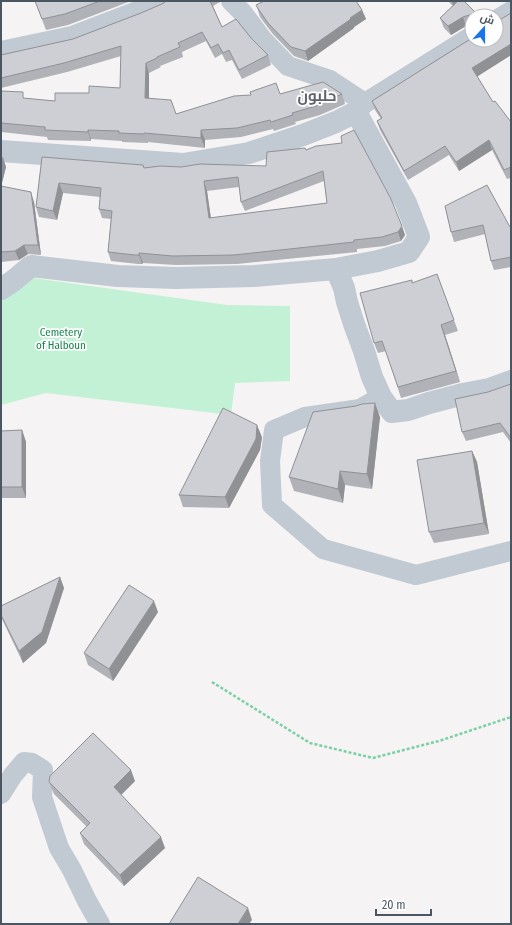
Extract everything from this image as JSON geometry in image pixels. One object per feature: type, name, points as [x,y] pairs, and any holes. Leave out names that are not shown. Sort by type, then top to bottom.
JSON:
[{"type":"street","points":[[1,52],[72,37],[162,1]]},
{"type":"street","points":[[1,289],[31,266],[118,276],[176,278],[254,276],[336,269],[378,261],[409,252],[419,237],[406,203],[360,108],[330,80],[288,66],[263,40],[242,12],[231,1]]},
{"type":"street","points":[[1,151],[183,164],[250,153],[336,122],[464,41]]},
{"type":"street","points":[[336,269],[344,288],[347,302],[372,377],[381,397],[392,412],[408,410],[429,403],[489,389],[511,382]]},
{"type":"street","points":[[381,397],[360,409],[305,417],[274,430],[270,461],[272,505],[322,548],[416,575],[511,551]]},
{"type":"street","points":[[1,794],[13,775],[24,762],[32,763],[43,770],[42,797],[58,848],[72,870],[100,924]]},
{"type":"path","points":[[212,682],[310,743],[373,758],[439,741],[511,717]]},
{"type":"green space","name":"Cemetery of Halboun","points":[[33,278],[227,305],[290,306],[290,381],[235,383],[231,415],[46,393],[1,405],[1,297]]},
{"type":"building","points":[[35,1],[100,1],[65,14],[42,19]]},
{"type":"building","points":[[166,1],[210,1],[222,27],[236,19],[251,38],[268,55],[239,70],[229,50],[223,53],[218,44],[211,48],[202,32],[178,43],[180,47],[146,63],[145,98],[171,100],[176,114],[234,96],[251,95],[250,92],[276,83],[280,94],[323,82],[342,94],[316,106],[292,113],[293,115],[271,122],[270,120],[237,128],[201,130],[201,138],[144,133],[119,133],[119,131],[88,130],[88,132],[45,130],[45,127],[1,123],[1,91],[23,92],[23,98],[55,101],[55,93],[89,93],[89,86],[120,88],[121,46],[64,63],[1,78],[1,55],[73,39],[141,13]]},
{"type":"building","points":[[264,1],[356,1],[362,10],[305,51],[291,47],[268,23],[256,5]]},
{"type":"building","points":[[458,1],[464,1],[471,8],[464,8],[464,17],[448,26],[440,18]]},
{"type":"building","points":[[511,13],[511,44],[472,68],[493,102],[495,101],[511,122],[511,167],[504,170],[489,140],[456,162],[445,146],[404,171],[377,121],[382,118],[372,101],[464,43],[464,48],[504,48],[504,17]]},
{"type":"building","points":[[354,130],[391,199],[402,226],[398,232],[382,237],[354,240],[354,242],[234,255],[173,256],[139,253],[139,255],[135,255],[108,252],[112,211],[99,209],[101,188],[59,183],[53,211],[36,207],[42,157],[143,165],[144,168],[160,166],[181,167],[200,164],[266,166],[267,152],[305,148],[306,150],[316,146],[342,143],[341,136]],"holes":[[[323,171],[327,203],[209,218],[204,181],[238,177],[241,202]]]},
{"type":"building","points":[[487,185],[510,227],[511,226],[511,257],[491,261],[483,225],[451,232],[445,206]]},
{"type":"building","points":[[1,186],[31,192],[38,245],[24,245],[15,251],[1,252]]},
{"type":"building","points":[[437,274],[454,320],[441,325],[456,371],[398,387],[382,341],[374,343],[360,293],[412,280],[412,283]]},
{"type":"building","points":[[511,384],[511,438],[500,423],[462,432],[455,399],[488,392]]},
{"type":"building","points":[[375,403],[367,474],[340,471],[338,489],[289,477],[313,412]]},
{"type":"building","points":[[223,408],[257,425],[256,439],[225,497],[179,495]]},
{"type":"building","points":[[22,430],[22,487],[1,487],[1,431]]},
{"type":"building","points":[[472,451],[484,523],[429,532],[417,460]]},
{"type":"building","points":[[60,577],[42,632],[19,651],[1,615],[1,606]]},
{"type":"building","points":[[129,585],[154,601],[109,669],[84,653]]},
{"type":"building","points":[[93,733],[131,770],[114,787],[161,837],[120,875],[80,833],[90,823],[49,782],[50,776]]},
{"type":"building","points":[[198,877],[248,908],[238,924],[169,924]]},
{"type":"district","name":"حلبون","points":[[317,96]]}]
